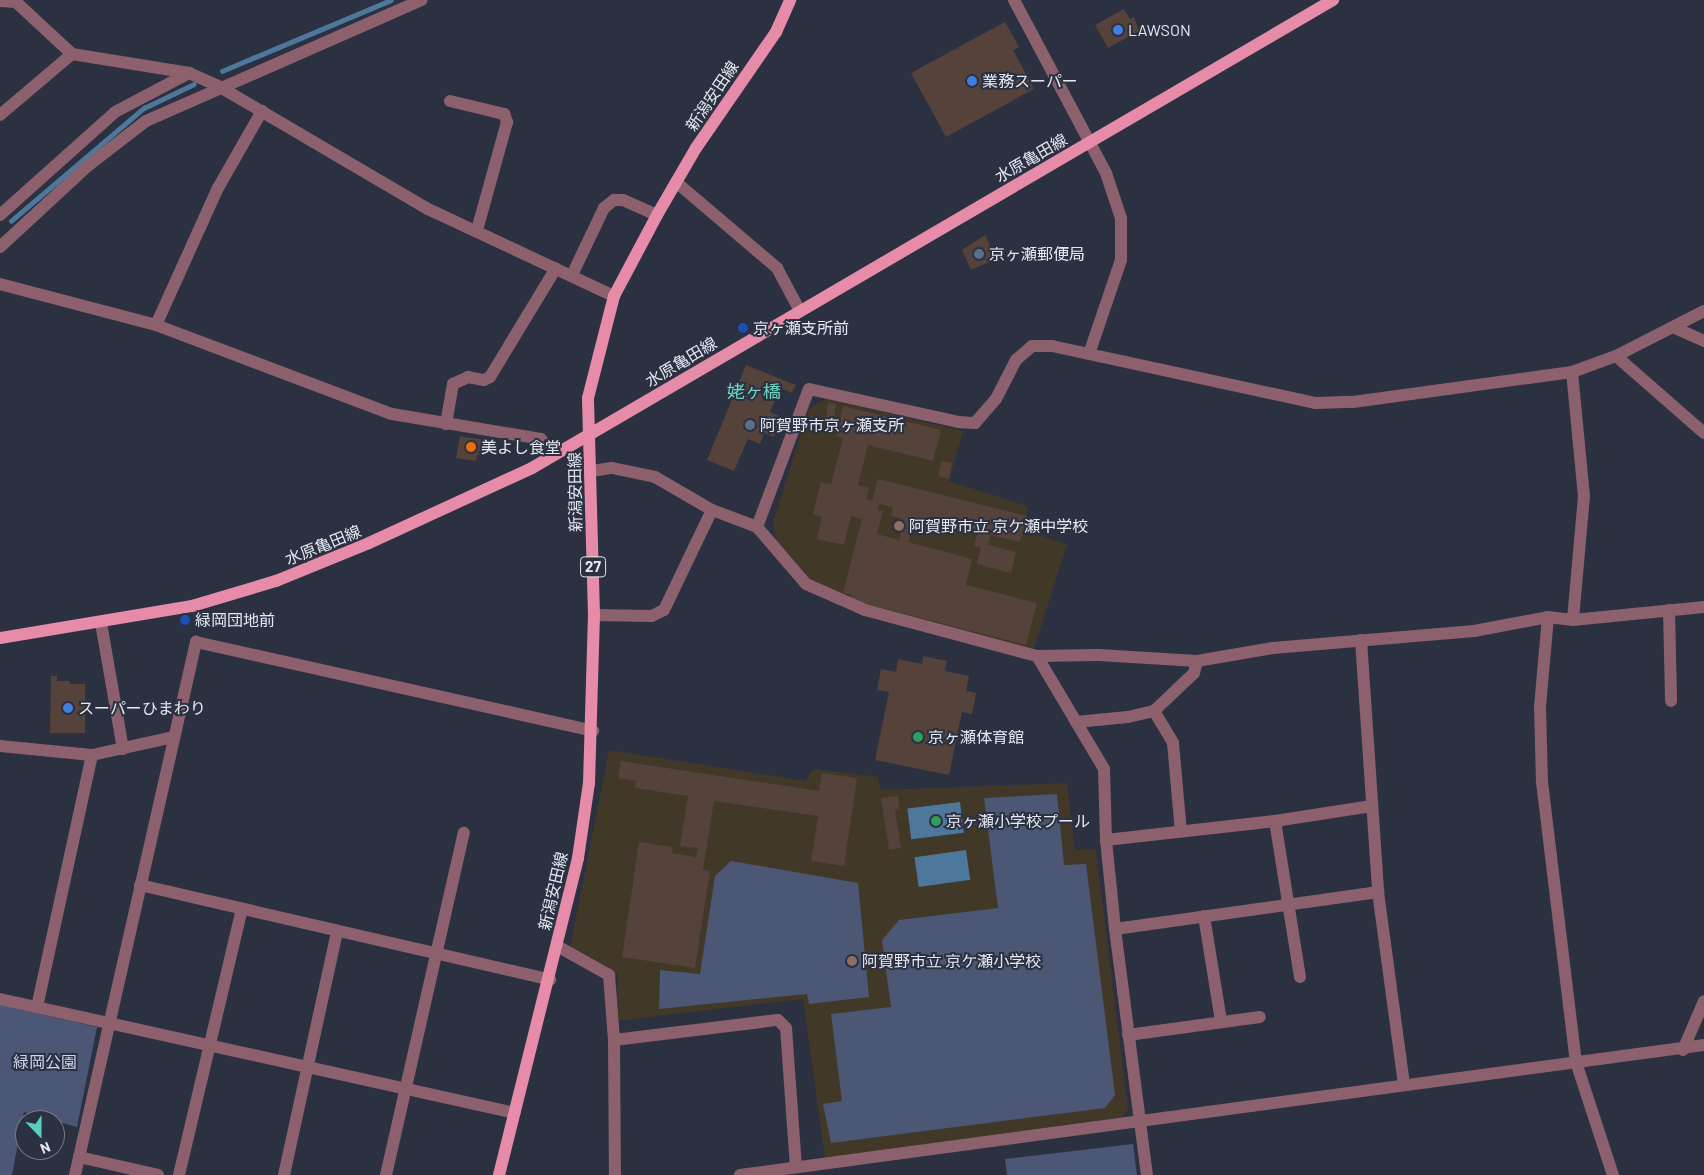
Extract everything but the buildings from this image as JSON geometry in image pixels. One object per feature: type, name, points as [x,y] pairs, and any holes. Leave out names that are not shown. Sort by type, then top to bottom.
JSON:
[{"type":"main road","name":"新潟安田線","points":[[499,1175],[550,980],[578,858],[593,731],[592,472],[588,398],[614,296],[676,182],[776,32],[790,0]]},
{"type":"main road","name":"水原亀田線","points":[[0,638],[101,623],[192,606],[276,581],[425,519],[552,456],[1333,0]]},
{"type":"street","points":[[0,248],[89,165],[146,121],[422,0]]},
{"type":"street","points":[[1014,0],[1116,196],[1123,239],[1116,279],[1089,354]]},
{"type":"street","points":[[0,1],[16,2],[72,54],[189,73],[220,87],[428,209],[477,230],[614,296]]},
{"type":"street","points":[[0,115],[72,54]]},
{"type":"street","points":[[0,215],[115,112],[189,73]]},
{"type":"street","points":[[450,102],[504,114],[507,122],[477,230]]},
{"type":"street","points":[[156,325],[218,188],[262,111]]},
{"type":"street","points":[[676,182],[777,268],[800,311]]},
{"type":"street","points":[[572,275],[604,208],[614,200],[623,200],[657,215]]},
{"type":"street","points":[[446,424],[453,384],[468,377],[484,380],[490,377],[556,268]]},
{"type":"street","points":[[0,284],[156,325],[392,414],[541,439],[552,456]]},
{"type":"street","points":[[757,527],[810,389],[959,422],[974,423],[996,399],[1016,360],[1032,346],[1052,346],[1316,403],[1353,402],[1572,372],[1616,356],[1704,311]]},
{"type":"street","points":[[1674,328],[1704,341]]},
{"type":"street","points":[[1616,356],[1704,433]]},
{"type":"street","points":[[1572,372],[1584,496],[1573,620]]},
{"type":"street","points":[[592,472],[612,468],[655,477],[712,510],[757,527],[806,584],[865,610],[1037,656],[1099,655],[1197,661],[1273,648],[1474,631],[1548,616],[1573,620],[1704,607]]},
{"type":"street","points":[[594,615],[652,616],[664,610],[712,510]]},
{"type":"street","points":[[1668,610],[1671,702]]},
{"type":"street","points":[[1548,616],[1540,706],[1542,782],[1576,1062],[1613,1175]]},
{"type":"street","points":[[101,623],[123,749]]},
{"type":"street","points":[[1361,640],[1378,892],[1404,1084]]},
{"type":"street","points":[[74,1175],[196,642],[593,731]]},
{"type":"street","points":[[1037,656],[1104,769],[1106,840],[1114,929],[1147,1175]]},
{"type":"street","points":[[1076,722],[1128,717],[1154,711],[1194,673],[1197,661]]},
{"type":"street","points":[[1154,711],[1173,743],[1181,832]]},
{"type":"street","points":[[0,746],[92,756],[174,737]]},
{"type":"street","points":[[37,1007],[92,756]]},
{"type":"street","points":[[1106,840],[1275,821],[1372,806]]},
{"type":"street","points":[[1275,821],[1287,906],[1300,977]]},
{"type":"street","points":[[386,1175],[464,833]]},
{"type":"street","points":[[140,885],[550,980]]},
{"type":"street","points":[[1114,929],[1378,892]]},
{"type":"street","points":[[178,1175],[207,1045],[242,909]]},
{"type":"street","points":[[1204,916],[1221,1021]]},
{"type":"street","points":[[284,1175],[337,931]]},
{"type":"street","points":[[557,946],[609,975],[614,1040],[616,1175]]},
{"type":"street","points":[[0,999],[515,1113]]},
{"type":"street","points":[[1683,1050],[1704,1001]]},
{"type":"street","points":[[1128,1035],[1260,1017]]},
{"type":"street","points":[[614,1040],[778,1020],[786,1028],[796,1166]]},
{"type":"street","points":[[740,1175],[1404,1084],[1704,1046]]},
{"type":"street","points":[[78,1157],[158,1175]]},
{"type":"shaded area","name":"阿賀野市立 京ケ瀬中学校","points":[[826,399],[963,431],[949,481],[1027,506],[1025,531],[1067,544],[1034,649],[852,601],[802,578],[777,547],[773,522],[809,409]]},
{"type":"shaded area","name":"阿賀野市立 京ケ瀬小学校","points":[[609,750],[806,781],[813,769],[878,777],[881,790],[1067,783],[1075,850],[1096,850],[1128,1109],[1123,1117],[825,1158],[803,999],[616,1021],[618,973],[570,948]]},
{"type":"shaded area","name":"京ヶ瀬小学校プール","points":[[960,802],[964,833],[911,839],[907,808]]},
{"type":"shaded area","points":[[966,850],[970,880],[919,887],[915,857]]},
{"type":"green space","points":[[1057,794],[1064,865],[1086,864],[1115,1095],[1105,1108],[831,1143],[823,1104],[842,1101],[831,1014],[891,1007],[882,940],[899,920],[998,908],[984,798]]},
{"type":"green space","points":[[731,861],[858,883],[869,997],[809,1004],[807,994],[659,1009],[660,970],[700,974],[715,876]]},
{"type":"green space","name":"緑岡公園","points":[[0,1005],[97,1027],[77,1127],[65,1124],[65,1110],[15,1110],[15,1159],[12,1175],[0,1175]]},
{"type":"green space","points":[[1133,1144],[1137,1175],[1007,1175],[1005,1159]]},
{"type":"waterway","points":[[222,71],[391,0]]},
{"type":"waterway","points":[[11,221],[144,108],[194,84]]},
{"type":"place","name":"LAWSON","points":[[1118,30]]},
{"type":"place","name":"業務スーパー","points":[[972,81]]},
{"type":"place","name":"京ヶ瀬郵便局","points":[[979,254]]},
{"type":"place","name":"京ヶ瀬支所前","points":[[743,328]]},
{"type":"place","name":"阿賀野市京ヶ瀬支所","points":[[750,425]]},
{"type":"place","name":"美よし食堂","points":[[471,447]]},
{"type":"place","name":"阿賀野市立 京ケ瀬中学校","points":[[899,526]]},
{"type":"place","name":"緑岡団地前","points":[[185,620]]},
{"type":"place","name":"スーパーひまわり","points":[[68,708]]},
{"type":"place","name":"京ヶ瀬体育館","points":[[918,737]]},
{"type":"place","name":"京ヶ瀬小学校プール","points":[[936,821]]},
{"type":"place","name":"阿賀野市立 京ケ瀬小学校","points":[[852,961]]},
{"type":"district","name":"姥ヶ橋","points":[[754,391]]}]
